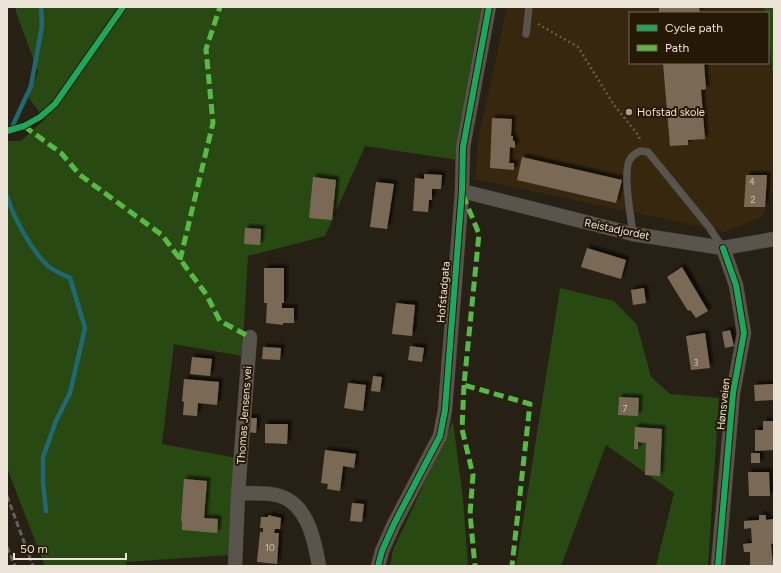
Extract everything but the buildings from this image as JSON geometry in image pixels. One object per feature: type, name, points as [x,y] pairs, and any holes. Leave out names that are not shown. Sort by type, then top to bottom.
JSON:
[{"type":"street","name":"Hofstadgata","points":[[378,566],[382,551],[394,524],[440,436],[445,410],[462,191],[463,147],[489,7]]},
{"type":"street","name":"Reistadjordet","points":[[462,191],[634,234],[723,248],[774,239]]},
{"type":"street","name":"Hønsveien","points":[[718,566],[733,393],[744,333],[736,285],[723,248]]},
{"type":"street","name":"Thomas Jensens vei","points":[[235,566],[238,493],[250,337]]},
{"type":"street","points":[[238,493],[274,495],[286,498],[298,508],[308,523],[320,566]]},
{"type":"lane","points":[[526,34],[529,7]]},
{"type":"lane","points":[[634,234],[629,208],[628,168],[629,161],[633,154],[640,151],[648,152],[709,227],[723,248]]},
{"type":"path","points":[[528,18],[578,47],[614,105],[639,136],[640,151]]},
{"type":"shaded area","name":"Hofstad skole","points":[[507,7],[764,7],[765,12],[629,12],[629,64],[769,64],[769,45],[774,84],[774,189],[763,216],[725,232],[475,179],[478,141]]},
{"type":"green space","points":[[16,7],[486,7],[458,160],[365,146],[325,236],[248,256],[242,356],[174,344],[162,444],[236,458],[230,555],[126,562],[126,566],[45,566],[7,468],[7,141],[21,141],[45,119],[28,97],[38,72],[16,12]]},
{"type":"green space","points":[[764,7],[774,7],[774,84],[769,45],[769,12],[765,12]]},
{"type":"green space","points":[[560,288],[614,301],[637,325],[651,377],[670,394],[719,398],[708,566],[656,566],[674,493],[606,445],[561,566],[516,566]]},
{"type":"green space","points":[[453,422],[463,499],[468,566],[390,566],[393,550]]},
{"type":"waterway","points":[[13,125],[31,86],[42,26],[41,7]]},
{"type":"waterway","points":[[7,196],[18,223],[42,260],[50,268],[70,278],[85,328],[70,393],[56,421],[43,457],[43,482],[46,511]]},
{"type":"railway","points":[[7,496],[33,566]]},
{"type":"railway","points":[[7,547],[15,566]]},
{"type":"marked path","points":[[180,260],[213,123],[206,49],[220,7]]},
{"type":"marked path","points":[[24,126],[61,153],[80,175],[162,235],[206,294],[220,321],[250,337]]},
{"type":"marked path","points":[[463,195],[479,234],[464,385],[530,404],[512,566]]},
{"type":"marked path","points":[[464,385],[462,429],[473,475],[470,514],[475,566]]},
{"type":"cycle path","points":[[7,131],[24,126],[40,117],[55,104],[123,7]]},
{"type":"cycle path","points":[[378,566],[382,551],[394,524],[440,436],[445,410],[462,191],[463,147],[489,7]]},
{"type":"cycle path","points":[[718,566],[733,393],[744,333],[736,285],[723,248]]},
{"type":"place","name":"Hofstad skole","points":[[629,112]]}]
